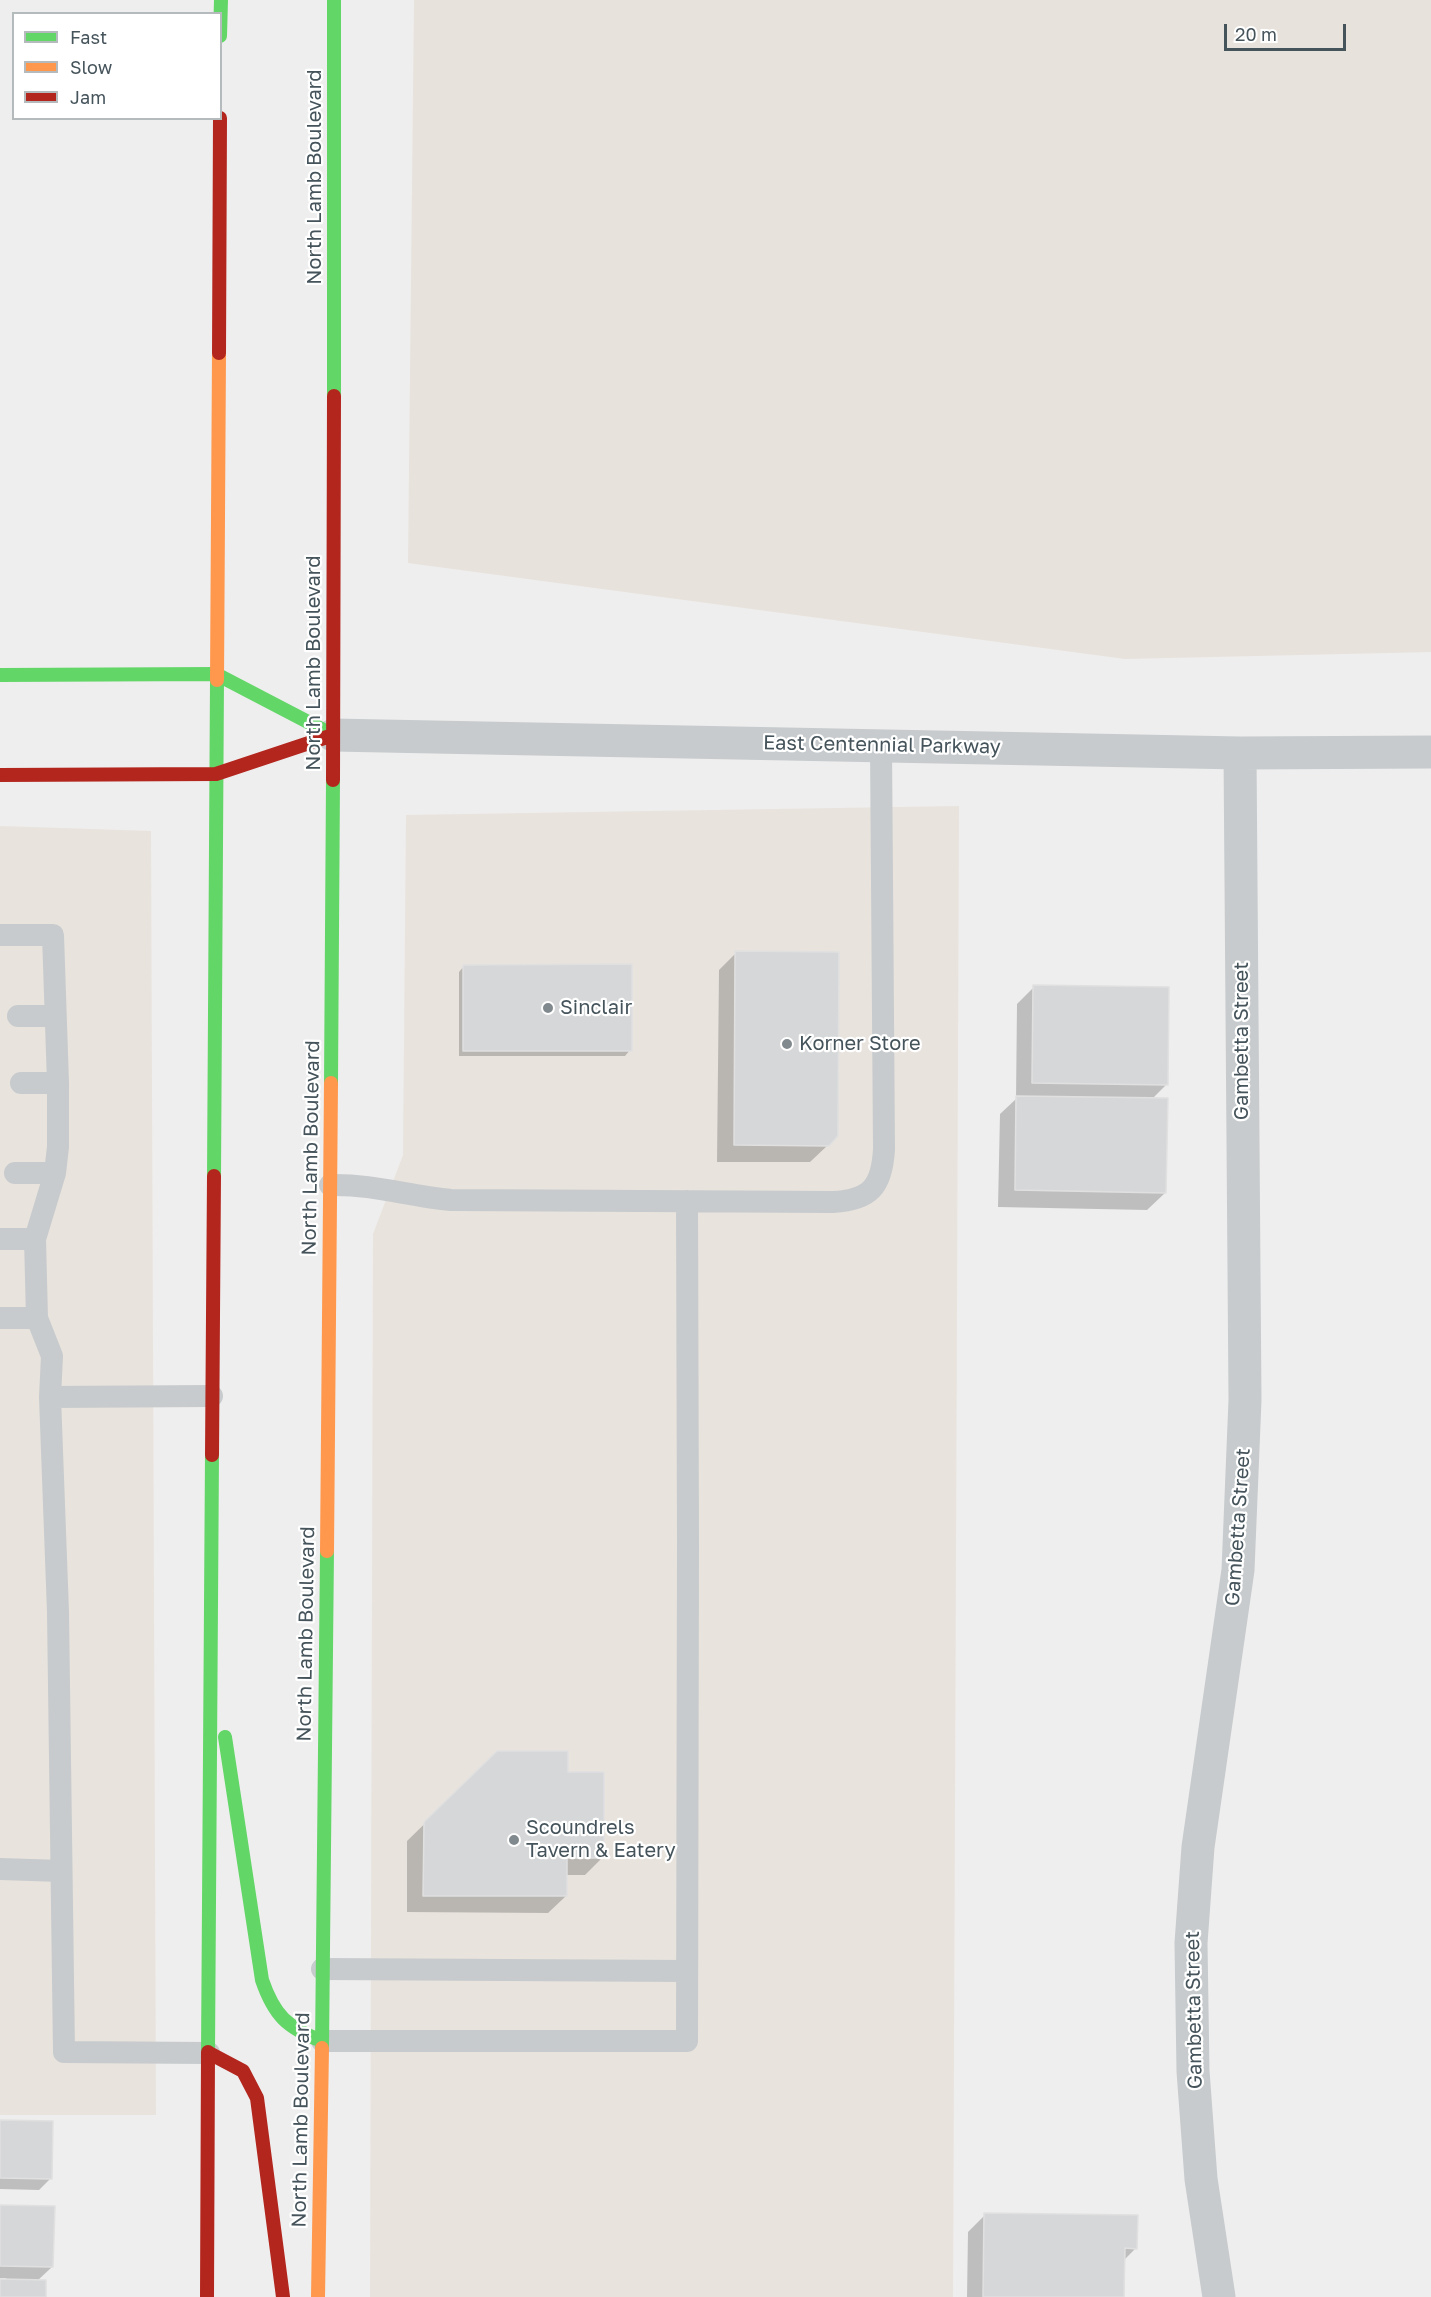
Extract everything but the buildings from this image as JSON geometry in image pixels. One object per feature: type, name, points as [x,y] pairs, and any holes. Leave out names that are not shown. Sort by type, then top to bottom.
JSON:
[{"type":"main road","name":"North Lamb Boulevard","points":[[318,2297],[330,1185],[334,0]]},
{"type":"main road","points":[[207,2297],[220,120]]},
{"type":"main road","name":"East Centennial Parkway","points":[[0,675],[216,674],[333,735]]},
{"type":"main road","name":"East Centennial Parkway","points":[[0,775],[216,774],[333,735]]},
{"type":"main road","points":[[210,1634],[262,1980],[270,2003],[286,2024],[299,2033],[322,2041]]},
{"type":"main road","points":[[209,2053],[243,2071],[257,2098],[283,2297]]},
{"type":"street","name":"East Centennial Parkway","points":[[333,735],[1240,753],[1431,752]]},
{"type":"street","name":"Gambetta Street","points":[[1219,2297],[1200,2169],[1193,2071],[1191,1943],[1198,1847],[1238,1570],[1243,1489],[1245,1400],[1240,753]]},
{"type":"lane","points":[[330,1185],[376,1186],[451,1200],[846,1201],[864,1196],[879,1180],[884,1149],[881,745]]},
{"type":"lane","points":[[0,934],[53,935],[58,1147],[55,1173],[35,1239],[37,1318],[52,1356],[50,1397],[58,1612],[64,2052],[209,2053]]},
{"type":"lane","points":[[18,1016],[55,1016]]},
{"type":"lane","points":[[21,1083],[58,1083]]},
{"type":"lane","points":[[15,1173],[55,1173]]},
{"type":"lane","points":[[322,2041],[687,2041],[687,1201]]},
{"type":"lane","points":[[0,1239],[35,1239]]},
{"type":"lane","points":[[0,1318],[37,1318]]},
{"type":"lane","points":[[50,1397],[212,1396]]},
{"type":"lane","points":[[0,1869],[61,1870]]},
{"type":"lane","points":[[322,1969],[687,1971]]},
{"type":"shaded area","points":[[959,806],[953,2297],[370,2297],[373,1234],[403,1155],[406,815]]},
{"type":"shaded area","points":[[0,826],[151,831],[156,2115],[0,2115]]},
{"type":"sand","points":[[414,0],[1431,0],[1431,652],[1125,659],[408,563]]},
{"type":"traffic: fast","points":[[221,0],[221,12]]},
{"type":"traffic: fast","points":[[334,0],[334,396]]},
{"type":"traffic: fast","points":[[0,675],[216,674],[333,735]]},
{"type":"traffic: fast","points":[[214,1176],[217,680]]},
{"type":"traffic: fast","points":[[331,1083],[333,780]]},
{"type":"traffic: fast","points":[[208,2052],[212,1455]]},
{"type":"traffic: fast","points":[[322,2048],[327,1551]]},
{"type":"traffic: fast","points":[[225,1737],[262,1980],[283,2019],[300,2031],[322,2041]]},
{"type":"traffic: slow","points":[[217,680],[219,353]]},
{"type":"traffic: slow","points":[[327,1551],[331,1083]]},
{"type":"traffic: slow","points":[[318,2297],[322,2048]]},
{"type":"traffic: jam","points":[[219,353],[220,120]]},
{"type":"traffic: jam","points":[[333,780],[334,396]]},
{"type":"traffic: jam","points":[[0,775],[216,774],[333,735]]},
{"type":"traffic: jam","points":[[212,1455],[214,1176]]},
{"type":"traffic: jam","points":[[207,2297],[208,2052]]},
{"type":"traffic: jam","points":[[209,2053],[243,2071],[257,2098],[283,2297]]},
{"type":"place","name":"Sinclair","points":[[548,1008]]},
{"type":"place","name":"Korner Store","points":[[787,1044]]},
{"type":"place","name":"Scoundrels Tavern & Eatery","points":[[514,1840]]}]
